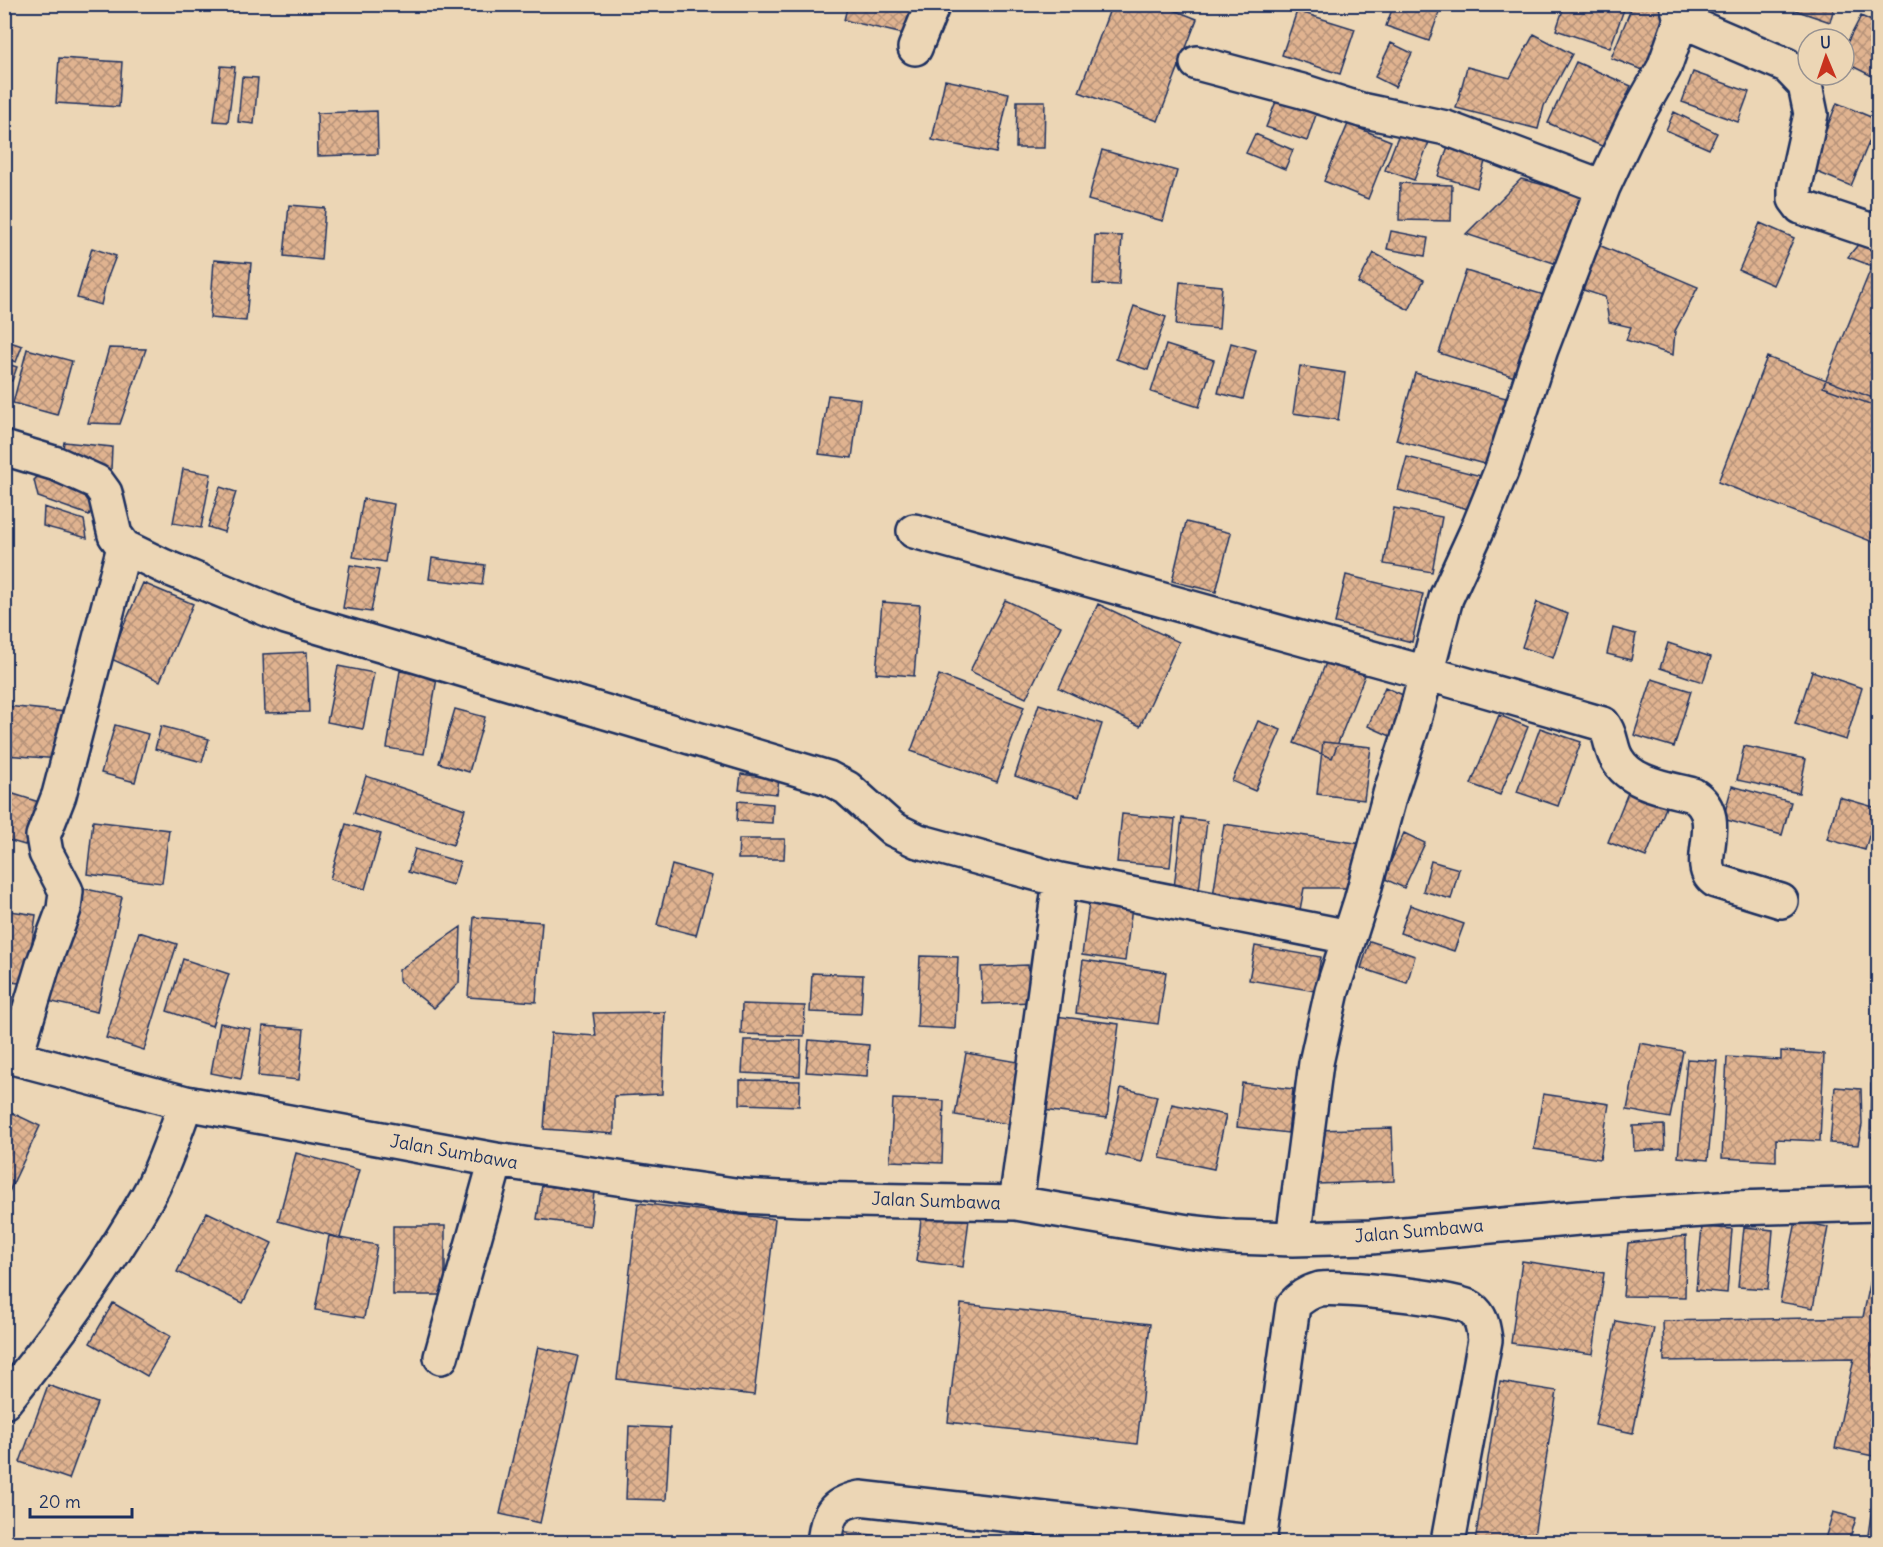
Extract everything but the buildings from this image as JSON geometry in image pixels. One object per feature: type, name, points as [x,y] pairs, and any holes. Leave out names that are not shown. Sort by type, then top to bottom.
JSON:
[{"type":"street","points":[[915,48],[933,4]]},
{"type":"street","points":[[1293,1239],[1316,1063],[1332,991],[1413,724],[1446,598],[1502,469],[1541,349],[1604,187],[1634,120],[1664,68],[1679,12],[1786,65],[1805,85],[1811,114],[1795,186],[1795,199],[1801,207],[1878,233]]},
{"type":"street","points":[[1197,63],[1302,91],[1361,110],[1446,128],[1604,187]]},
{"type":"street","points":[[4,448],[57,464],[97,482],[105,493],[115,535],[124,548],[286,617],[828,778],[847,788],[893,829],[918,841],[1060,880],[1349,937]]},
{"type":"street","points":[[914,531],[1426,672],[1603,724],[1611,737],[1612,750],[1617,761],[1627,772],[1636,778],[1693,795],[1701,800],[1708,810],[1707,873],[1710,877],[1716,881],[1780,901]]},
{"type":"street","points":[[10,1057],[64,909],[66,891],[46,853],[43,836],[59,795],[124,548]]},
{"type":"street","points":[[1016,1203],[1060,880]]},
{"type":"street","name":"Jalan Sumbawa","points":[[10,1057],[186,1103],[496,1160],[742,1196],[1016,1203],[1233,1238],[1371,1237],[1579,1218],[1734,1208],[1878,1204]]},
{"type":"street","points":[[4,1401],[49,1347],[96,1281],[149,1194],[186,1103]]},
{"type":"street","points":[[441,1357],[496,1160]]},
{"type":"street","points":[[1259,1542],[1293,1306],[1309,1293],[1320,1289],[1332,1289],[1389,1293],[1446,1301],[1461,1304],[1480,1316],[1485,1340],[1448,1542]]},
{"type":"street","points":[[824,1542],[827,1524],[834,1508],[846,1501],[860,1498],[1251,1542]]}]
